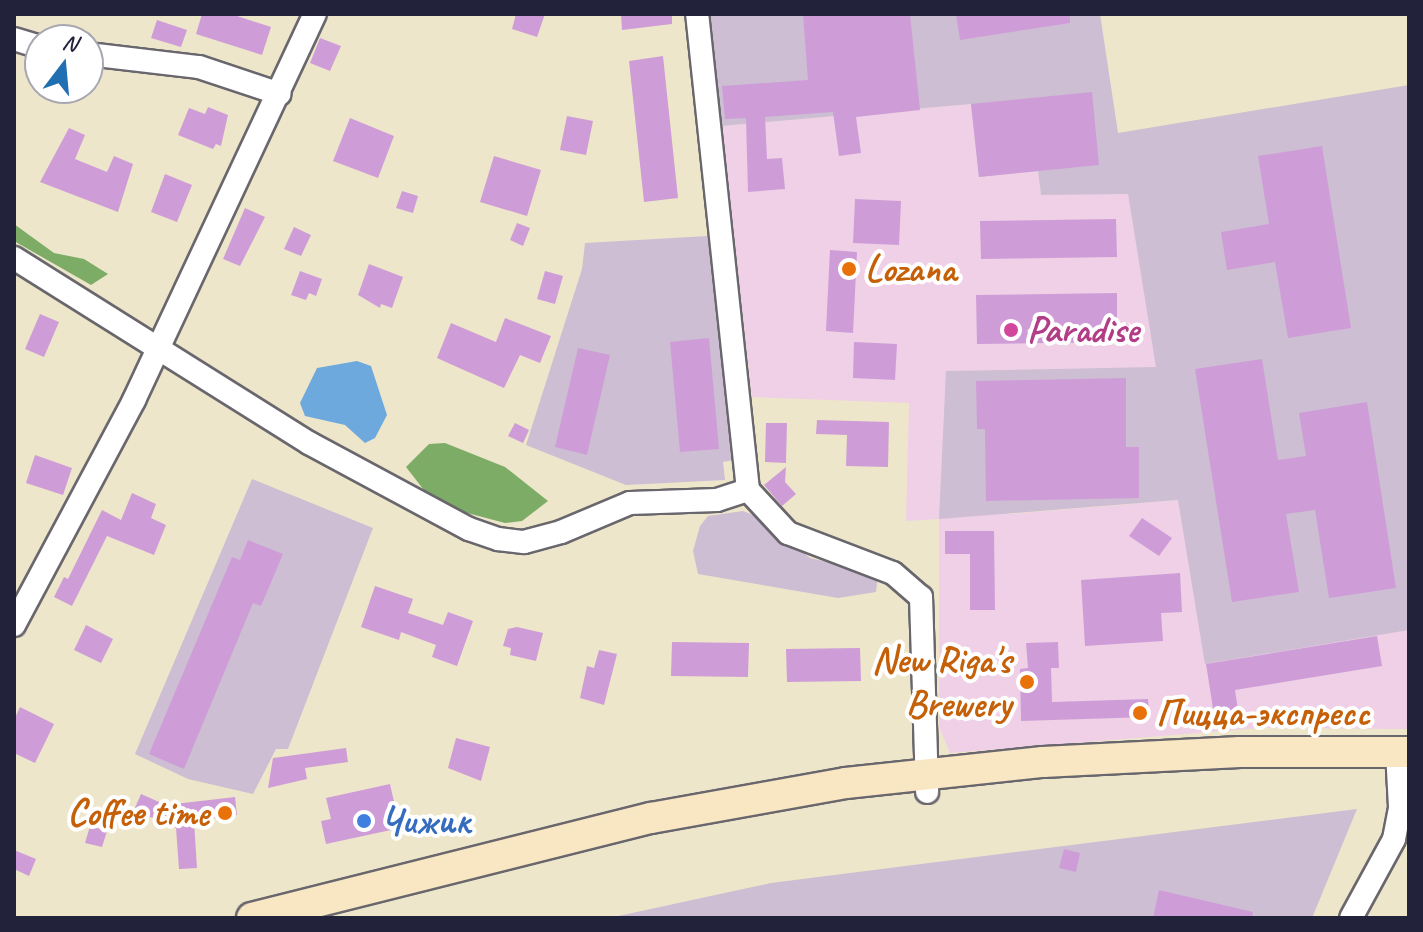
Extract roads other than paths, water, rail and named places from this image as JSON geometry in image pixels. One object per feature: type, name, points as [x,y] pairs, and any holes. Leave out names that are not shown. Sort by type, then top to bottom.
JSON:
[{"type":"main road","points":[[252,918],[651,818],[926,782],[1240,752],[1403,761]]},
{"type":"main road","points":[[329,918],[655,837],[926,782]]},
{"type":"street","points":[[14,625],[156,351],[280,94],[315,14]]},
{"type":"street","points":[[697,14],[748,490],[788,533],[893,573],[921,597],[926,782]]},
{"type":"street","points":[[104,56],[199,67],[280,94]]},
{"type":"street","points":[[14,258],[156,351],[270,413],[309,443],[469,529],[498,539],[524,542],[630,503],[717,500],[748,490]]},
{"type":"street","points":[[1351,918],[1394,839],[1403,761]]},
{"type":"water","points":[[357,361],[371,366],[387,415],[375,438],[365,443],[345,425],[305,416],[300,403],[317,368]]},
{"type":"place","name":"Lozana","points":[[849,269]]},
{"type":"place","name":"Paradise","points":[[1011,330]]},
{"type":"place","name":"New Riga's Brewery","points":[[1027,682]]},
{"type":"place","name":"Пицца-экспресс","points":[[1140,713]]},
{"type":"place","name":"Coffee time","points":[[225,813]]},
{"type":"place","name":"Чижик","points":[[364,821]]}]
